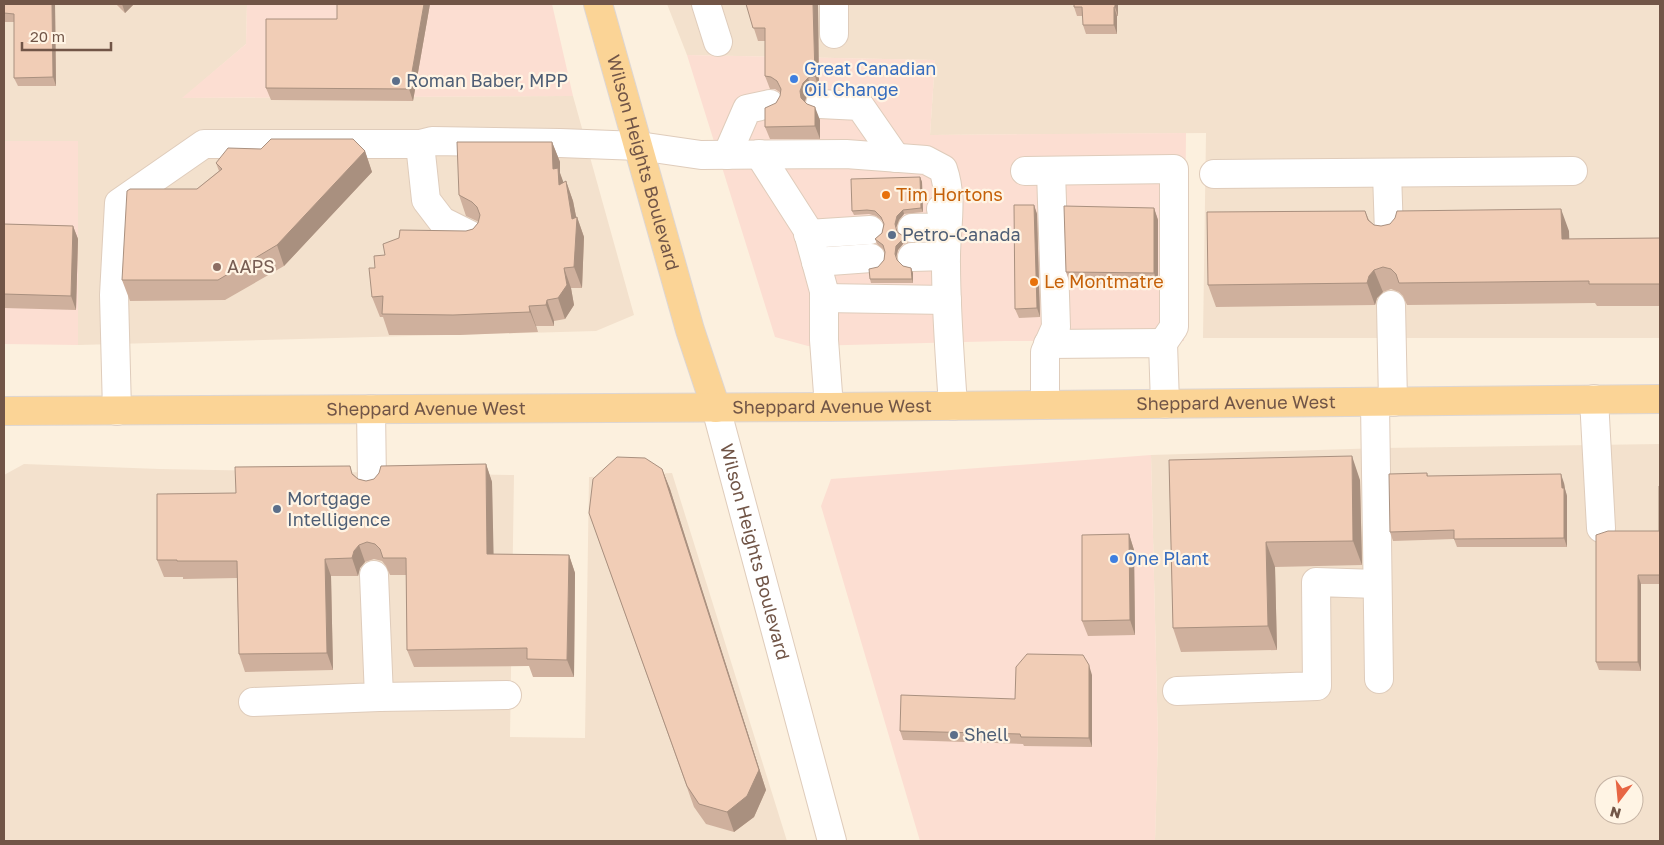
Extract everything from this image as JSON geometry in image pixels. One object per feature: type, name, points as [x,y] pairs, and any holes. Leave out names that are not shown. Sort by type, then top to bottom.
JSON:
[{"type":"main road","name":"Wilson Heights Boulevard","points":[[598,4],[690,330],[716,408]]},
{"type":"main road","name":"Sheppard Avenue West","points":[[4,411],[716,408],[1660,399]]},
{"type":"street","points":[[706,4],[718,42]]},
{"type":"street","points":[[834,4],[834,34]]},
{"type":"street","points":[[727,155],[747,110],[770,104]]},
{"type":"street","points":[[820,104],[860,106],[896,158]]},
{"type":"street","points":[[117,411],[114,295],[119,204],[204,144],[420,144],[432,141],[639,146],[701,155],[846,154],[926,160],[943,169],[948,183],[950,202],[946,227],[946,256],[952,406]]},
{"type":"street","points":[[420,144],[426,200],[442,221],[472,236]]},
{"type":"street","points":[[759,154],[807,229],[824,291],[824,340],[829,407]]},
{"type":"street","points":[[803,154],[839,173],[882,172],[918,176],[930,180],[946,227]]},
{"type":"street","points":[[1045,405],[1045,352],[1056,327],[1038,171],[1174,169],[1174,327],[1163,343],[1165,404]]},
{"type":"street","points":[[1214,174],[1574,171]]},
{"type":"street","points":[[1387,173],[1389,233]]},
{"type":"street","points":[[912,228],[946,227]]},
{"type":"street","points":[[808,234],[870,230]]},
{"type":"street","points":[[912,257],[946,256]]},
{"type":"street","points":[[816,262],[870,258]]},
{"type":"street","points":[[824,298],[947,300]]},
{"type":"street","points":[[1379,679],[1378,584],[1384,402],[1391,305]]},
{"type":"street","points":[[1048,344],[1163,343]]},
{"type":"street","points":[[1594,399],[1602,528]]},
{"type":"street","name":"Wilson Heights Boulevard","points":[[716,408],[832,841]]},
{"type":"street","points":[[371,409],[372,483]]},
{"type":"street","points":[[374,575],[380,697]]},
{"type":"street","points":[[1177,691],[1317,686],[1316,582],[1378,584]]},
{"type":"street","points":[[253,702],[506,695]]},
{"type":"shaded area","points":[[4,4],[247,4],[246,44],[183,98],[573,96],[634,315],[596,331],[78,345],[78,141],[4,141]]},
{"type":"shaded area","points":[[247,4],[552,4],[573,96],[182,98],[246,44]]},
{"type":"shaded area","points":[[667,4],[1660,4],[1660,338],[1203,338],[1206,133],[930,135],[935,60],[687,55]]},
{"type":"shaded area","points":[[687,55],[935,60],[930,135],[1186,133],[1184,341],[1005,341],[808,346],[775,337]]},
{"type":"shaded area","points":[[4,141],[78,141],[78,345],[4,344]]},
{"type":"shaded area","points":[[1660,444],[1660,841],[1155,841],[1158,739],[1151,455],[1382,448]]},
{"type":"shaded area","points":[[1151,455],[1158,739],[1155,841],[920,841],[821,506],[831,479]]},
{"type":"shaded area","points":[[24,464],[160,469],[514,475],[510,737],[585,738],[589,477],[672,473],[787,841],[4,841],[4,475]]},
{"type":"building","points":[[4,4],[52,4],[53,77],[14,78],[14,14],[4,13]]},
{"type":"building","points":[[337,4],[424,4],[409,89],[266,88],[266,19],[337,19]]},
{"type":"building","points":[[746,4],[813,4],[815,76],[808,78],[803,83],[800,91],[801,98],[807,104],[815,107],[815,126],[765,127],[765,108],[776,103],[781,89],[777,81],[765,76],[765,28],[753,28]]},
{"type":"building","points":[[1074,4],[1115,4],[1114,25],[1083,25],[1082,7],[1074,7]]},
{"type":"building","points":[[271,139],[353,139],[365,151],[277,245],[218,280],[122,280],[127,191],[130,189],[197,189],[222,169],[216,163],[228,148],[261,149]]},
{"type":"building","points":[[457,142],[552,142],[553,169],[558,168],[559,185],[566,181],[572,219],[577,217],[574,267],[564,268],[567,285],[558,298],[547,300],[546,305],[529,306],[530,312],[453,315],[382,314],[383,296],[372,297],[369,268],[375,268],[374,256],[385,255],[383,244],[399,238],[400,230],[466,231],[473,229],[478,223],[480,215],[477,207],[459,195]]},
{"type":"building","points":[[920,177],[921,208],[903,210],[897,216],[895,224],[897,232],[906,238],[896,246],[895,254],[897,260],[903,266],[911,268],[912,279],[870,279],[869,269],[878,267],[884,260],[885,252],[883,245],[875,239],[882,233],[884,224],[881,217],[875,211],[852,211],[851,179]]},
{"type":"building","points":[[1014,205],[1034,205],[1037,308],[1015,309]]},
{"type":"building","points":[[1064,206],[1154,208],[1154,273],[1066,272]]},
{"type":"building","points":[[1561,209],[1562,239],[1660,238],[1660,284],[1589,284],[1589,281],[1399,283],[1396,274],[1391,269],[1383,267],[1374,270],[1369,276],[1367,283],[1208,285],[1207,212],[1365,211],[1368,220],[1374,225],[1381,226],[1390,224],[1395,218],[1397,211]]},
{"type":"building","points":[[4,224],[73,226],[71,296],[4,294]]},
{"type":"building","points":[[1352,456],[1353,541],[1266,542],[1268,626],[1173,628],[1169,460]]},
{"type":"building","points":[[617,457],[645,458],[662,469],[759,770],[747,796],[727,812],[699,804],[687,786],[589,513],[593,479]]},
{"type":"building","points":[[486,464],[487,554],[569,555],[567,660],[527,659],[527,648],[407,650],[406,558],[383,558],[380,549],[375,544],[367,542],[359,545],[354,551],[352,558],[325,559],[327,653],[239,654],[237,561],[157,560],[157,494],[236,493],[235,467],[350,466],[352,474],[358,479],[366,481],[374,479],[379,473],[381,466]]},
{"type":"building","points":[[1427,473],[1427,476],[1561,474],[1562,488],[1564,488],[1564,538],[1454,539],[1454,530],[1390,532],[1389,474]]},
{"type":"building","points":[[1659,486],[1660,575],[1638,575],[1638,662],[1596,662],[1596,535],[1608,531],[1659,531]]},
{"type":"building","points":[[1129,534],[1130,620],[1082,621],[1082,535]]},
{"type":"building","points":[[1027,654],[1083,655],[1089,665],[1089,738],[1021,737],[1020,734],[900,731],[901,695],[1015,699],[1016,667]]},
{"type":"place","name":"Great Canadian Oil Change","points":[[794,79]]},
{"type":"place","name":"Roman Baber, MPP","points":[[396,81]]},
{"type":"place","name":"Tim Hortons","points":[[886,195]]},
{"type":"place","name":"Petro-Canada","points":[[892,235]]},
{"type":"place","name":"AAPS","points":[[217,267]]},
{"type":"place","name":"Le Montmatre","points":[[1034,282]]},
{"type":"place","name":"Mortgage Intelligence","points":[[277,509]]},
{"type":"place","name":"One Plant","points":[[1114,559]]},
{"type":"place","name":"Shell","points":[[954,735]]}]
